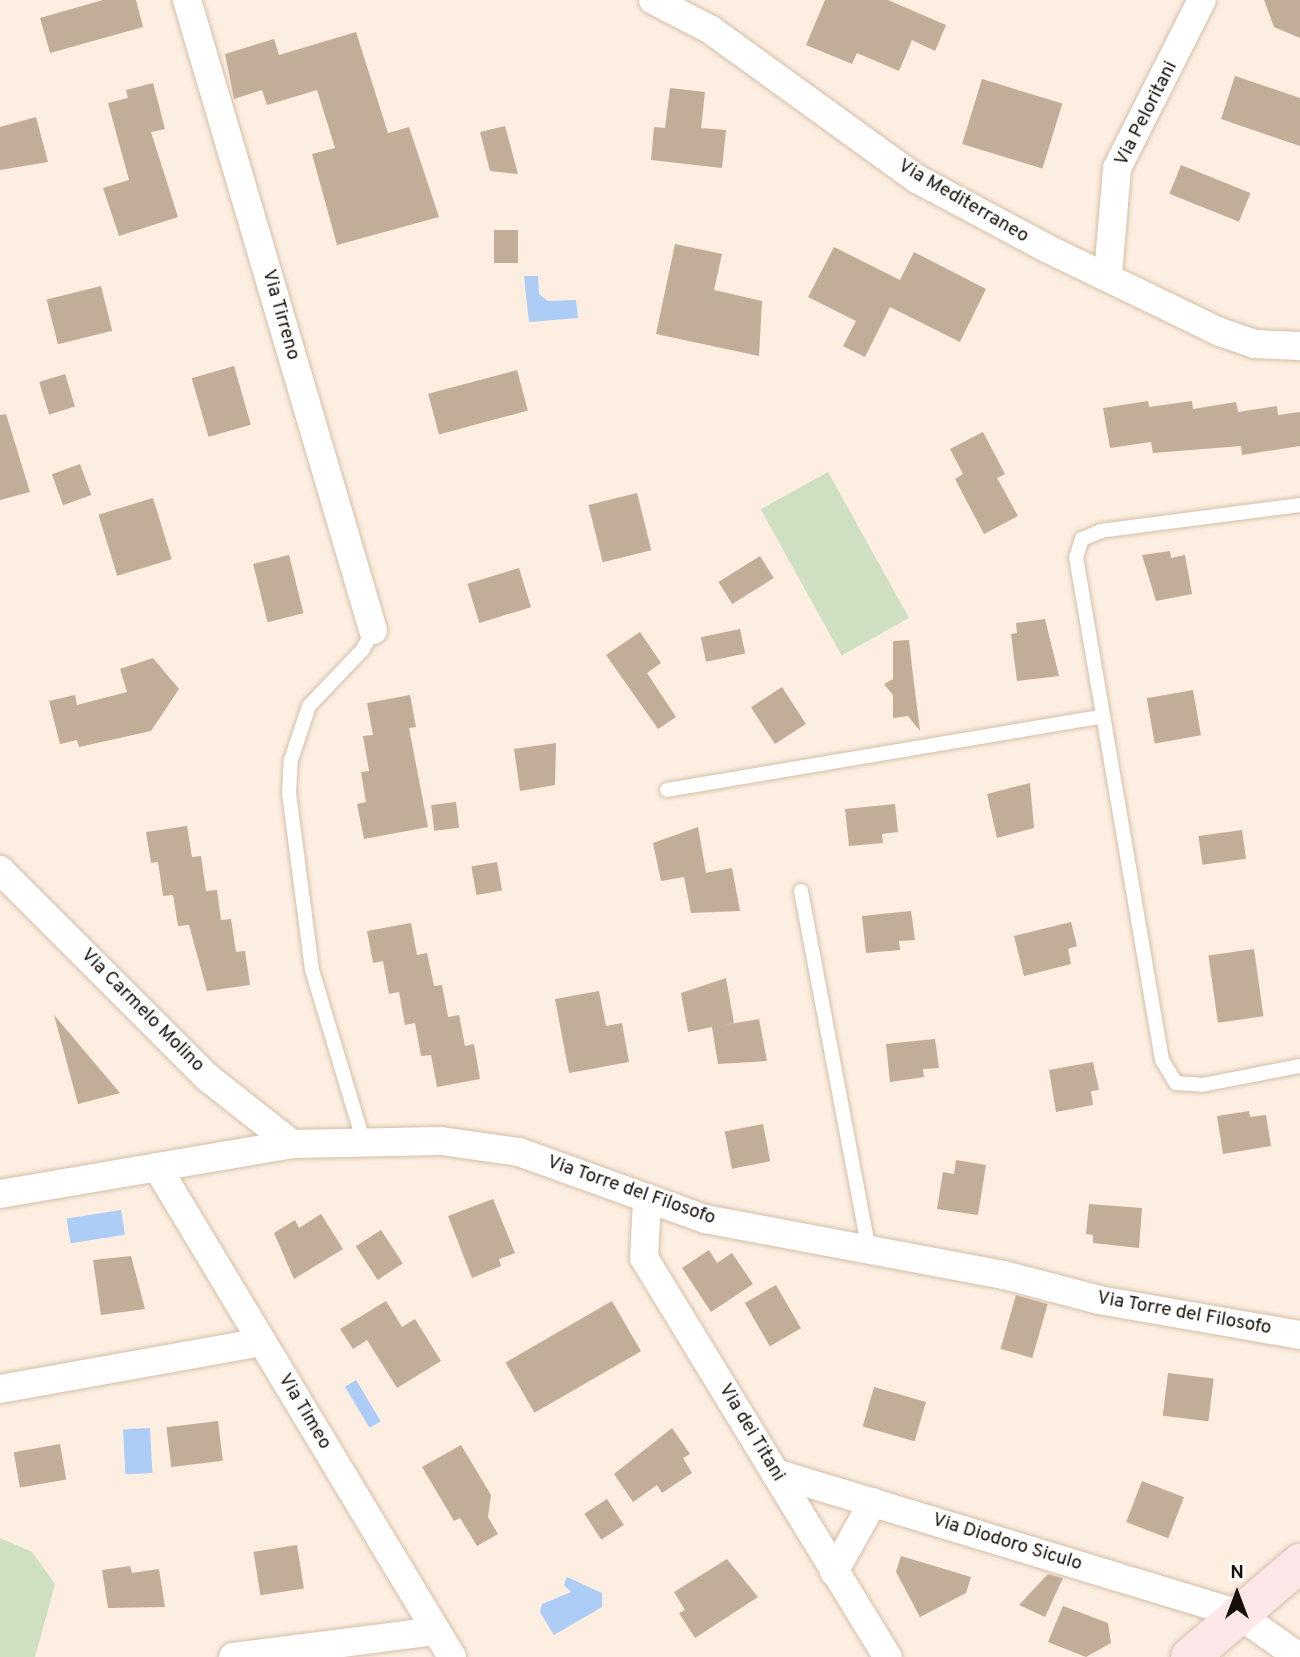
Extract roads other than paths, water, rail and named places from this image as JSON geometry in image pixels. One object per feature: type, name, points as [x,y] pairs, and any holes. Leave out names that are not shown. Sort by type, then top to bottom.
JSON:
[{"type":"street","name":"Via Tirreno","points":[[187,0],[373,630]]},
{"type":"street","name":"Via Mediterraneo","points":[[653,0],[710,30],[916,179],[1046,248],[1108,274],[1220,332],[1254,344],[1300,346]]},
{"type":"street","name":"Via Peloritani","points":[[1108,274],[1117,168],[1196,2]]},
{"type":"street","name":"Via Carmelo Molino","points":[[0,870],[208,1078],[292,1144]]},
{"type":"street","name":"Via Torre del Filosofo","points":[[0,1194],[292,1144],[441,1141],[519,1152],[705,1219],[1004,1275],[1099,1300],[1300,1335]]},
{"type":"street","name":"Via Timeo","points":[[157,1167],[452,1657]]},
{"type":"street","name":"Via dei Titani","points":[[647,1200],[643,1258],[888,1657]]},
{"type":"street","points":[[0,1389],[262,1342]]},
{"type":"street","name":"Via Diodoro Siculo","points":[[775,1473],[1238,1614],[1299,1657]]},
{"type":"street","points":[[834,1572],[873,1502]]},
{"type":"street","points":[[1190,1657],[1300,1563]]},
{"type":"street","points":[[233,1657],[436,1631]]},
{"type":"lane","points":[[1300,505],[1101,531],[1082,539],[1076,557],[1099,716],[1162,1060],[1176,1083],[1202,1085],[1300,1066]]},
{"type":"lane","points":[[364,1143],[312,970],[289,794],[291,760],[309,706],[363,649],[373,630]]},
{"type":"lane","points":[[667,790],[1099,716]]},
{"type":"lane","points":[[801,891],[869,1250]]},
{"type":"water","points":[[524,276],[538,276],[539,294],[548,301],[576,300],[578,318],[529,322]]},
{"type":"water","points":[[121,1210],[125,1235],[71,1243],[67,1219]]},
{"type":"water","points":[[356,1380],[381,1421],[370,1428],[345,1387]]},
{"type":"water","points":[[150,1428],[152,1473],[125,1474],[123,1429]]},
{"type":"water","points":[[567,1577],[602,1593],[602,1607],[554,1635],[540,1612],[542,1604],[571,1592],[564,1585]]}]
